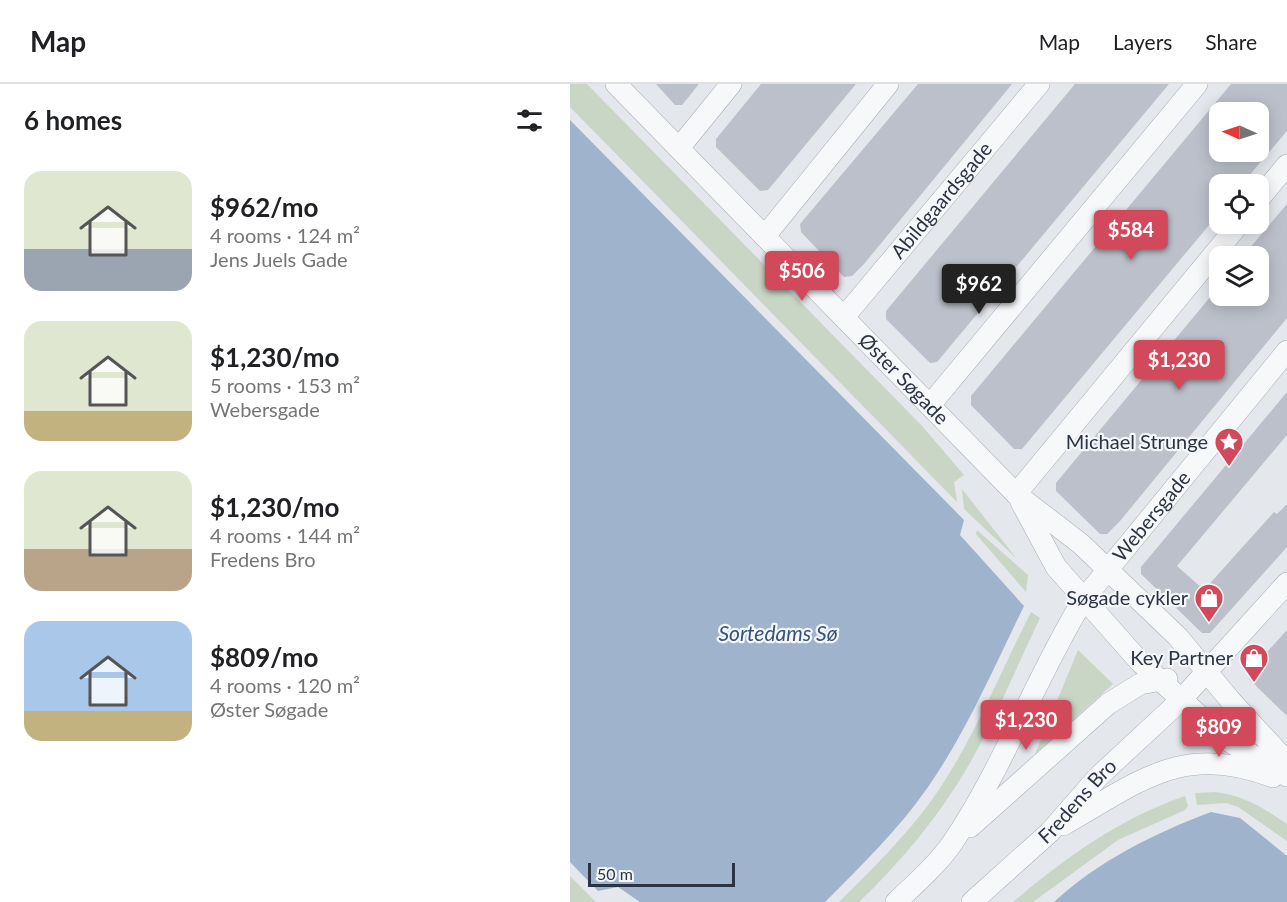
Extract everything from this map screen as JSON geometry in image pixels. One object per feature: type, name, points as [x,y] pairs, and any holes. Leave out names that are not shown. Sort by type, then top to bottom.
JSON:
[{"type":"street","name":"Øster Søgade","points":[[616,84],[1016,494],[1081,544],[1178,637],[1201,677],[1230,700],[1287,762]]},
{"type":"street","points":[[679,148],[731,84]]},
{"type":"street","name":"Abildgaardsgade","points":[[844,317],[1039,84]]},
{"type":"street","points":[[930,405],[1193,88]]},
{"type":"street","points":[[765,236],[883,91]]},
{"type":"street","points":[[1269,187],[1287,165]]},
{"type":"street","points":[[1016,494],[1231,234]]},
{"type":"street","name":"Webersgade","points":[[1083,600],[1106,569],[1287,351]]},
{"type":"street","name":"Øster Søgade","points":[[1016,494],[1056,567],[1083,600],[1157,680],[1225,739],[1287,776]]},
{"type":"street","name":"Fredens Bro","points":[[972,902],[1050,832],[1098,777],[1180,701],[1287,583]]},
{"type":"street","points":[[951,844],[998,766],[1056,646],[1083,600]]},
{"type":"street","points":[[896,902],[951,844],[1108,704],[1127,690],[1157,680],[1201,677]]},
{"type":"street","points":[[1050,832],[1155,772],[1185,764],[1227,765],[1287,783]]},
{"type":"green space","points":[[570,84],[587,84],[922,426],[964,475],[954,482],[957,502],[570,107]]},
{"type":"green space","points":[[962,489],[1017,559],[964,509]]},
{"type":"green space","points":[[977,530],[1028,575],[1026,592],[976,534]]},
{"type":"green space","points":[[1031,612],[1040,618],[980,746],[946,801],[905,854],[859,902],[839,902],[910,828],[946,779],[972,733]]},
{"type":"green space","points":[[1078,650],[1113,684],[1035,754]]},
{"type":"green space","points":[[1215,792],[1244,799],[1287,824],[1287,841],[1238,807],[1226,803],[1197,805],[1195,793]]},
{"type":"green space","points":[[1185,796],[1188,806],[1185,810],[1118,840],[1033,902],[1013,902],[1094,841],[1138,816]]},
{"type":"green space","points":[[570,876],[596,902],[570,902]]},
{"type":"water","name":"Sortedams Sø","points":[[570,120],[964,520],[960,535],[1024,606],[968,721],[928,787],[892,832],[825,902],[640,902],[618,887],[598,891],[570,862]]},
{"type":"water","points":[[1211,812],[1240,818],[1287,856],[1287,902],[1054,902],[1108,861],[1169,829]]},
{"type":"building","points":[[656,84],[699,84],[682,105],[675,105]]},
{"type":"building","points":[[761,84],[856,84],[768,190],[760,191],[716,147],[716,139]]},
{"type":"building","points":[[918,84],[1012,84],[864,264],[852,276],[844,277],[801,232],[800,224]]},
{"type":"building","points":[[1075,84],[1169,84],[937,362],[930,363],[886,319],[886,311]]},
{"type":"building","points":[[1231,84],[1287,84],[1287,131],[1269,152],[1269,102],[1216,102]]},
{"type":"building","points":[[1209,110],[1209,162],[1261,162],[1250,174],[1209,174],[1209,225],[1022,449],[1014,449],[971,405],[971,396]]},
{"type":"building","points":[[1287,204],[1287,318],[1120,521],[1107,534],[1100,534],[1056,491],[1056,483],[1209,298],[1209,306],[1269,306],[1269,246],[1251,246],[1262,234],[1269,234],[1269,225]]},
{"type":"building","points":[[1287,392],[1287,435],[1177,566],[1204,590],[1274,512],[1277,514],[1287,504],[1287,547],[1210,633],[1202,633],[1141,574],[1141,567]]},
{"type":"building","points":[[1287,630],[1287,716],[1249,679],[1250,671]]},
{"type":"place","name":"Michael Strunge","points":[[1229,468]]},
{"type":"place","name":"Søgade cykler","points":[[1209,624]]},
{"type":"place","name":"Key Partner","points":[[1254,684]]}]
